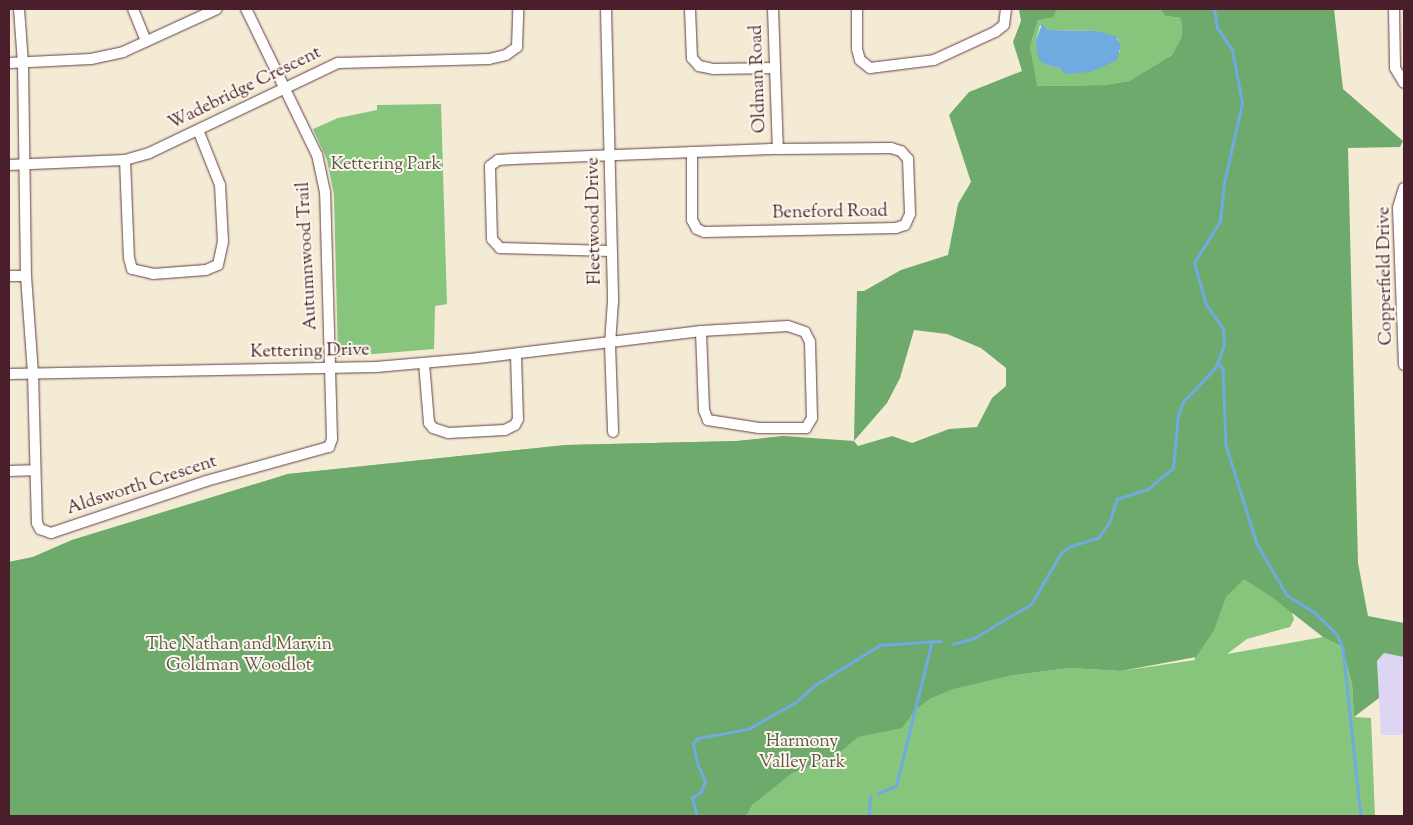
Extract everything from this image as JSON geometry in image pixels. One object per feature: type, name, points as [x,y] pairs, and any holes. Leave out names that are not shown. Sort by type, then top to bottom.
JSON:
[{"type":"street","name":"Aldsworth Crescent","points":[[19,9],[23,63],[26,276],[33,373],[33,470],[37,523],[51,533],[206,481],[321,452],[329,447],[332,439],[329,368]]},
{"type":"street","points":[[132,9],[146,42]]},
{"type":"street","points":[[9,63],[108,56],[146,42],[217,9]]},
{"type":"street","name":"Autumnwood Trail","points":[[246,9],[282,88],[317,155],[325,192],[329,368]]},
{"type":"street","name":"Wadebridge Crescent","points":[[9,165],[124,160],[149,154],[282,88],[338,63],[489,59],[506,55],[517,47],[518,9]]},
{"type":"street","name":"Fleetwood Drive","points":[[606,9],[613,301],[610,344],[613,432]]},
{"type":"street","points":[[690,9],[691,51],[699,66],[713,69],[775,68]]},
{"type":"street","name":"Oldman Road","points":[[773,9],[778,149]]},
{"type":"street","points":[[857,9],[857,49],[860,60],[870,68],[934,60],[995,32],[1004,25],[1006,9]]},
{"type":"street","points":[[1394,9],[1395,68],[1404,83]]},
{"type":"street","points":[[124,160],[128,258],[132,269],[153,274],[206,270],[218,265],[223,242],[220,185],[198,130]]},
{"type":"street","name":"Beneford Road","points":[[611,251],[500,248],[492,239],[490,166],[498,160],[513,159],[610,155],[692,152],[778,149],[891,148],[901,151],[908,159],[910,214],[905,225],[704,232],[696,229],[692,220],[692,152]]},
{"type":"street","name":"Copperfield Drive","points":[[1404,188],[1398,208],[1404,364]]},
{"type":"street","points":[[9,276],[26,276]]},
{"type":"street","points":[[766,325],[788,326],[804,332],[810,342],[812,418],[806,428],[798,431],[759,428],[708,420],[704,410],[702,331],[766,325]]},
{"type":"street","name":"Kettering Drive","points":[[9,374],[329,368],[424,363],[610,344],[702,331]]},
{"type":"street","points":[[424,363],[429,423],[433,428],[448,433],[505,430],[515,425],[518,420],[516,354]]},
{"type":"street","points":[[9,471],[33,470]]},
{"type":"shaded area","points":[[1384,653],[1404,657],[1404,735],[1381,735],[1377,661]]},
{"type":"green space","name":"Harmony Valley Park","points":[[1019,9],[1057,9],[1053,17],[1038,20],[1030,47],[1037,86],[1104,85],[1129,81],[1172,55],[1182,36],[1181,18],[1165,16],[1160,9],[1334,9],[1343,89],[1403,141],[1400,147],[1348,148],[1358,563],[1368,616],[1404,623],[1404,657],[1384,653],[1377,661],[1379,698],[1354,717],[1352,684],[1342,647],[1323,637],[1273,598],[1244,579],[1226,597],[1214,630],[1196,657],[1121,671],[1070,668],[1008,676],[953,689],[931,698],[916,709],[902,728],[858,737],[834,757],[792,773],[752,805],[746,816],[9,816],[9,562],[33,557],[72,540],[288,474],[566,445],[737,441],[784,436],[854,441],[857,291],[864,291],[901,270],[948,255],[958,204],[971,182],[949,115],[969,92],[1022,71],[1013,42],[1021,21]],"holes":[[[914,330],[947,334],[981,348],[1006,368],[1006,386],[992,398],[977,427],[949,429],[912,443],[892,436],[858,446],[854,441],[887,403],[900,378]]]},
{"type":"green space","points":[[1057,9],[1160,9],[1165,16],[1181,18],[1182,36],[1172,55],[1129,81],[1104,85],[1036,86],[1030,47],[1038,20]],"holes":[[[1040,25],[1048,30],[1096,31],[1118,39],[1120,52],[1061,69],[1045,64],[1036,40]]]},
{"type":"green space","name":"Kettering Park","points":[[441,104],[447,304],[435,306],[434,349],[338,357],[334,195],[327,160],[313,129],[338,118],[377,110],[377,105]]},
{"type":"green space","name":"The Nathan and Marvin Goldman Woodlot","points":[[784,436],[1008,676],[1070,668],[1121,671],[1195,660],[1192,641],[1220,573],[1278,571],[1294,619],[1290,627],[1247,639],[1227,654],[1323,637],[1342,647],[1352,684],[1354,717],[1371,718],[1375,816],[9,816],[9,562],[33,557],[72,540],[288,474],[566,445],[737,441]]},
{"type":"water","points":[[1042,24],[1048,30],[1096,31],[1115,36],[1121,45],[1117,60],[1091,72],[1065,74],[1061,69],[1045,64],[1038,58],[1036,40]]},
{"type":"waterway","points":[[953,644],[974,638],[1031,604],[1061,553],[1071,546],[1098,538],[1109,523],[1117,499],[1148,489],[1173,468],[1178,415],[1183,402],[1216,367],[1224,344],[1223,329],[1206,305],[1194,263],[1220,221],[1224,183],[1242,103],[1232,50],[1217,28],[1214,9]]},
{"type":"waterway","points":[[1218,362],[1223,369],[1226,445],[1257,544],[1287,595],[1314,612],[1337,634],[1343,648],[1361,816]]},
{"type":"waterway","points":[[878,793],[896,786],[932,640]]},
{"type":"waterway","points":[[697,816],[692,798],[701,792],[705,781],[697,764],[693,743],[698,738],[748,729],[796,702],[815,685],[880,645],[941,641]]},
{"type":"waterway","points":[[869,816],[870,797]]}]
